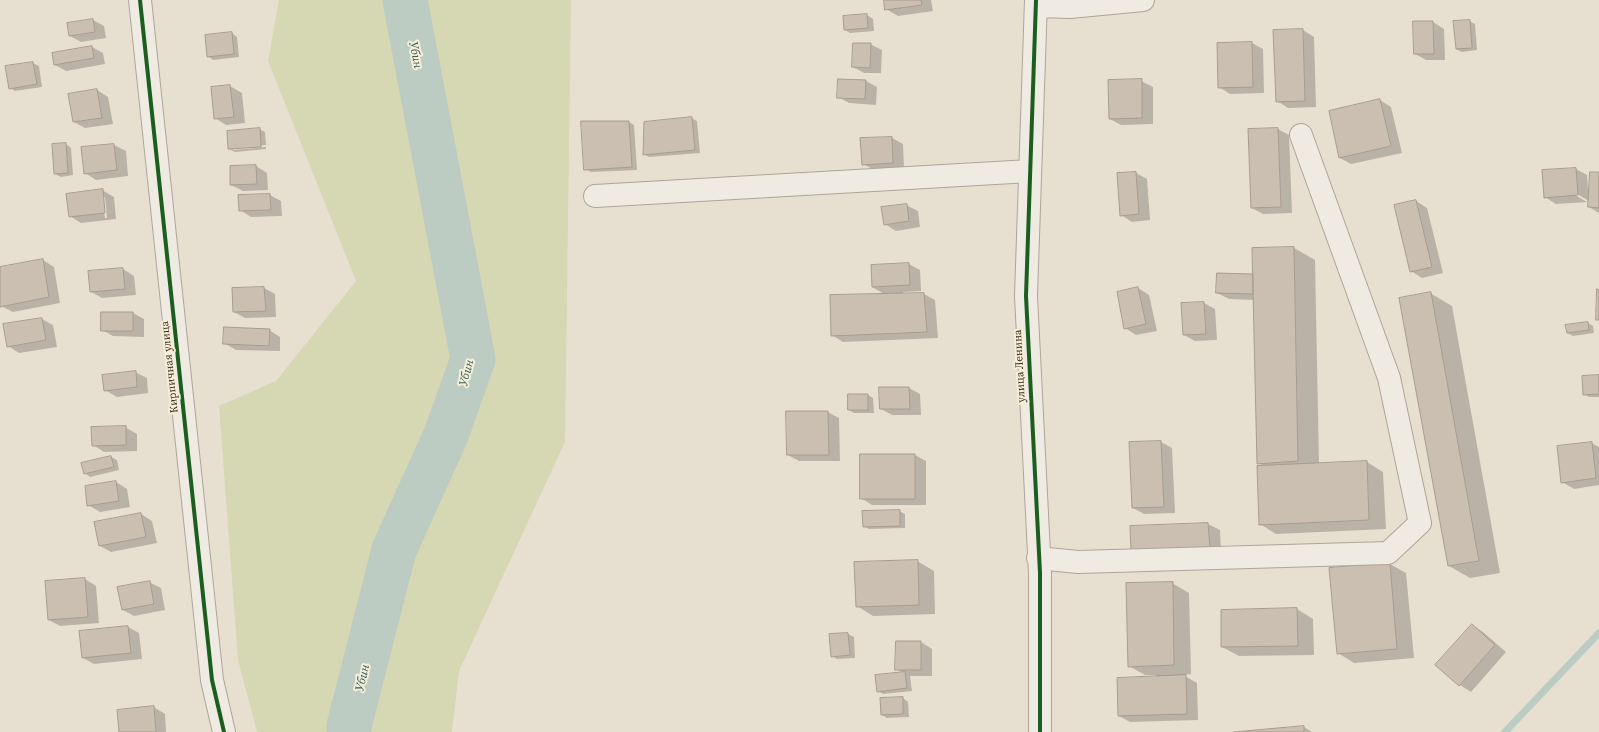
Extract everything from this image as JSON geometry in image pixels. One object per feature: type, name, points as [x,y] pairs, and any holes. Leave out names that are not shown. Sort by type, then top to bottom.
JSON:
[{"type":"street","name":"Кирпичная улица","points":[[140,0],[212,680],[224,732]]},
{"type":"street","points":[[1036,3],[1070,7],[1143,0]]},
{"type":"street","name":"улица Ленина","points":[[1036,3],[1026,296],[1038,558],[1040,732]]},
{"type":"street","points":[[1038,558],[1078,562],[1388,553],[1420,523],[1389,378],[1302,135]]},
{"type":"street","points":[[595,196],[1030,171]]},
{"type":"green space","points":[[279,0],[571,0],[565,442],[459,671],[452,732],[257,732],[238,660],[219,406],[276,381],[356,281],[268,61]]},
{"type":"building","points":[[884,0],[921,0],[922,5],[885,10]]},
{"type":"building","points":[[867,14],[868,28],[844,30],[843,16]]},
{"type":"building","points":[[93,19],[95,32],[69,36],[67,23]]},
{"type":"building","points":[[1470,20],[1472,48],[1456,49],[1453,21]]},
{"type":"building","points":[[1413,21],[1433,21],[1434,54],[1414,54]]},
{"type":"building","points":[[1303,29],[1305,101],[1276,102],[1273,30]]},
{"type":"building","points":[[232,32],[234,54],[207,57],[205,35]]},
{"type":"building","points":[[1252,42],[1253,87],[1218,88],[1217,43]]},
{"type":"building","points":[[853,43],[871,43],[870,68],[852,67]]},
{"type":"building","points":[[92,46],[94,58],[54,65],[52,53]]},
{"type":"building","points":[[33,62],[37,84],[9,89],[5,66]]},
{"type":"building","points":[[838,79],[866,80],[865,99],[837,98]]},
{"type":"building","points":[[1142,79],[1142,118],[1109,119],[1108,80]]},
{"type":"building","points":[[230,85],[234,117],[214,119],[211,87]]},
{"type":"building","points":[[97,89],[102,118],[73,122],[68,94]]},
{"type":"building","points":[[1380,99],[1391,146],[1339,158],[1329,111]]},
{"type":"building","points":[[692,117],[695,150],[643,155],[644,122]]},
{"type":"building","points":[[581,121],[629,121],[632,167],[584,170]]},
{"type":"building","points":[[260,128],[261,147],[228,149],[227,131]]},
{"type":"building","points":[[1278,128],[1281,207],[1251,208],[1248,129]]},
{"type":"building","points":[[892,137],[893,163],[862,165],[860,138]]},
{"type":"building","points":[[66,143],[68,173],[54,174],[52,144]]},
{"type":"building","points":[[114,144],[117,170],[84,174],[81,147]]},
{"type":"building","points":[[256,165],[257,184],[230,185],[230,166]]},
{"type":"building","points":[[1576,168],[1578,195],[1544,198],[1542,170]]},
{"type":"building","points":[[1136,172],[1139,214],[1120,216],[1117,173]]},
{"type":"building","points":[[1590,172],[1599,172],[1599,208],[1588,207]]},
{"type":"building","points":[[103,189],[105,213],[69,217],[66,194]]},
{"type":"building","points":[[270,194],[271,210],[239,211],[238,195]]},
{"type":"building","points":[[1416,200],[1432,267],[1410,272],[1394,205]]},
{"type":"building","points":[[907,204],[909,221],[884,225],[881,207]]},
{"type":"building","points":[[1294,247],[1298,461],[1257,464],[1252,248]]},
{"type":"building","points":[[43,259],[49,297],[0,307],[0,267]]},
{"type":"building","points":[[909,263],[910,285],[872,287],[871,265]]},
{"type":"building","points":[[123,268],[125,289],[90,292],[88,271]]},
{"type":"building","points":[[1217,273],[1253,274],[1253,294],[1216,293]]},
{"type":"building","points":[[264,287],[266,311],[233,312],[232,288]]},
{"type":"building","points":[[1138,287],[1146,324],[1124,329],[1117,292]]},
{"type":"building","points":[[1597,289],[1599,290],[1599,320],[1596,320]]},
{"type":"building","points":[[1431,292],[1479,561],[1448,566],[1399,298]]},
{"type":"building","points":[[924,293],[927,332],[831,336],[830,295]]},
{"type":"building","points":[[1204,302],[1206,334],[1183,335],[1181,303]]},
{"type":"building","points":[[101,312],[133,312],[133,331],[101,331]]},
{"type":"building","points":[[42,318],[46,340],[7,347],[3,324]]},
{"type":"building","points":[[1588,322],[1589,330],[1567,333],[1565,325]]},
{"type":"building","points":[[224,327],[270,329],[269,346],[223,344]]},
{"type":"building","points":[[136,371],[137,387],[104,391],[102,375]]},
{"type":"building","points":[[1599,375],[1599,394],[1583,395],[1582,376]]},
{"type":"building","points":[[879,387],[909,387],[910,409],[880,409]]},
{"type":"building","points":[[848,394],[868,394],[868,410],[848,410]]},
{"type":"building","points":[[786,411],[828,411],[829,455],[787,455]]},
{"type":"building","points":[[126,426],[126,445],[92,446],[91,427]]},
{"type":"building","points":[[1161,441],[1164,507],[1132,508],[1129,442]]},
{"type":"building","points":[[1592,442],[1596,478],[1561,483],[1557,446]]},
{"type":"building","points":[[860,454],[915,454],[915,499],[860,499]]},
{"type":"building","points":[[111,456],[114,467],[84,474],[81,463]]},
{"type":"building","points":[[1367,461],[1369,520],[1259,525],[1257,466]]},
{"type":"building","points":[[116,481],[119,501],[87,506],[85,486]]},
{"type":"building","points":[[900,510],[900,526],[863,527],[862,511]]},
{"type":"building","points":[[141,513],[146,537],[99,546],[94,522]]},
{"type":"building","points":[[1208,523],[1210,548],[1131,552],[1130,526]]},
{"type":"building","points":[[918,560],[919,605],[856,607],[854,562]]},
{"type":"building","points":[[1390,563],[1397,649],[1337,654],[1329,568]]},
{"type":"building","points":[[85,578],[88,617],[48,620],[45,581]]},
{"type":"building","points":[[150,581],[154,604],[122,610],[117,587]]},
{"type":"building","points":[[1173,582],[1174,665],[1128,667],[1126,583]]},
{"type":"building","points":[[1297,608],[1298,646],[1221,647],[1221,610]]},
{"type":"building","points":[[1472,624],[1495,645],[1459,686],[1435,665]]},
{"type":"building","points":[[128,626],[131,653],[82,658],[79,631]]},
{"type":"building","points":[[848,633],[850,655],[831,657],[829,634]]},
{"type":"building","points":[[896,641],[921,641],[921,670],[895,670]]},
{"type":"building","points":[[905,672],[907,688],[877,692],[875,675]]},
{"type":"building","points":[[1186,675],[1187,714],[1118,716],[1117,678]]},
{"type":"building","points":[[903,697],[903,714],[881,715],[880,698]]},
{"type":"building","points":[[154,706],[156,732],[119,732],[117,710]]},
{"type":"building","points":[[1304,726],[1304,732],[1234,732]]},
{"type":"waterway","name":"Убин","points":[[349,732],[349,726],[394,550],[446,435],[473,359],[405,0]]},
{"type":"waterway","points":[[1505,732],[1599,633]]},
{"type":"cycle path","points":[[140,0],[212,680],[224,732]]},
{"type":"cycle path","points":[[1036,0],[1026,296],[1040,573],[1040,732]]}]
